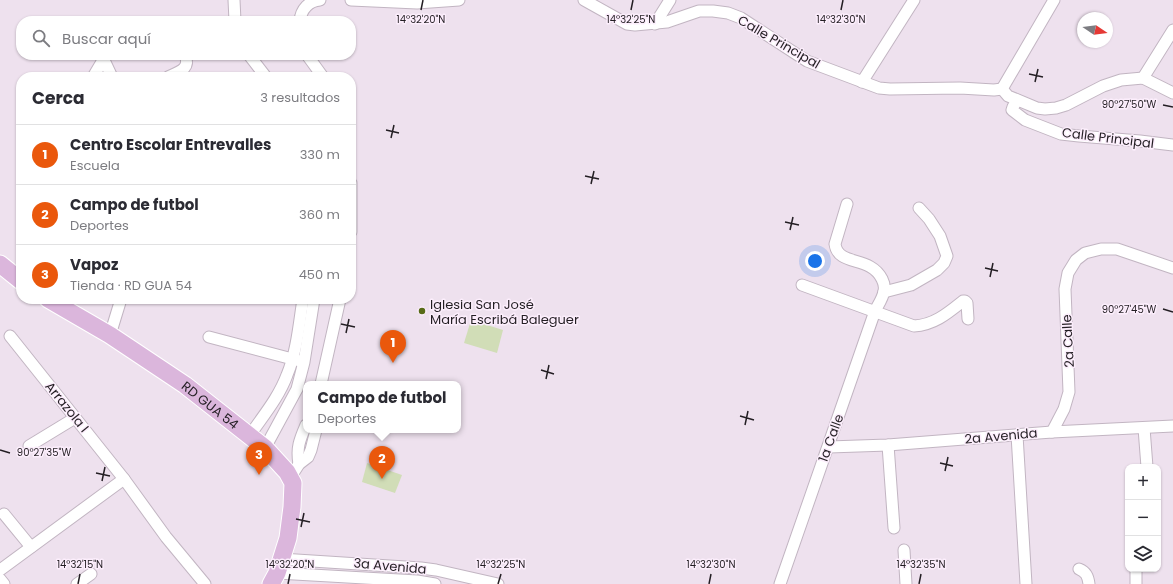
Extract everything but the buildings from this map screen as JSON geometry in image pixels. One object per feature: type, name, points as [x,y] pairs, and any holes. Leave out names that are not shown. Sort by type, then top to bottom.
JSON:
[{"type":"main road","points":[[0,264],[16,277]]},
{"type":"main road","name":"RD GUA 54","points":[[57,304],[110,335],[185,385],[295,471]]},
{"type":"main road","points":[[276,572],[288,538],[292,507],[292,483],[295,471]]},
{"type":"street","points":[[234,0],[234,16]]},
{"type":"street","points":[[301,16],[302,10],[307,5],[314,1],[320,0]]},
{"type":"street","points":[[352,0],[417,3],[459,0]]},
{"type":"street","name":"Calle Principal","points":[[584,0],[627,24],[636,25],[667,22],[699,11],[728,13],[741,18],[807,61],[879,88],[960,88],[994,90],[1002,88]]},
{"type":"street","points":[[655,24],[670,0]]},
{"type":"street","points":[[862,82],[914,0]]},
{"type":"street","points":[[1054,0],[1002,88],[1008,96],[1037,108],[1056,108],[1066,105],[1112,82],[1143,78],[1173,93]]},
{"type":"street","points":[[1143,78],[1173,30]]},
{"type":"street","points":[[96,72],[103,60]]},
{"type":"street","points":[[106,60],[110,72]]},
{"type":"street","points":[[177,72],[185,68],[187,63],[186,60]]},
{"type":"street","points":[[253,60],[261,72]]},
{"type":"street","points":[[311,60],[319,72]]},
{"type":"street","name":"Calle Principal","points":[[1017,100],[1012,110],[1020,117],[1061,134],[1140,141],[1173,146]]},
{"type":"street","points":[[847,204],[835,244],[836,250],[842,257],[864,263],[877,271],[884,286],[884,292],[912,285],[937,270],[944,263],[946,256],[940,236],[930,219],[919,208]]},
{"type":"street","name":"2a Calle","points":[[1052,432],[1064,409],[1069,392],[1065,289],[1068,273],[1076,260],[1086,253],[1101,248],[1117,249],[1173,268]]},
{"type":"street","points":[[802,285],[914,326],[923,326],[941,319],[965,301],[967,303],[968,319]]},
{"type":"street","name":"1a Calle","points":[[780,584],[829,447],[875,311],[884,292]]},
{"type":"street","points":[[110,335],[119,304]]},
{"type":"street","points":[[250,436],[284,383],[293,358],[302,304]]},
{"type":"street","points":[[265,448],[294,396],[299,382],[304,362],[313,304]]},
{"type":"street","points":[[322,381],[339,304]]},
{"type":"street","name":"Arrazola I","points":[[10,336],[124,479],[166,537],[205,584]]},
{"type":"street","points":[[209,337],[304,362]]},
{"type":"street","points":[[29,446],[75,418]]},
{"type":"street","name":"2a Avenida","points":[[829,447],[888,445],[1052,432],[1173,426]]},
{"type":"street","points":[[1144,428],[1147,464]]},
{"type":"street","points":[[295,471],[297,452],[303,433]]},
{"type":"street","points":[[295,471],[308,457],[315,433]]},
{"type":"street","points":[[1017,435],[1026,584]]},
{"type":"street","points":[[888,445],[894,528]]},
{"type":"street","points":[[0,570],[124,479]]},
{"type":"street","points":[[4,514],[31,547]]},
{"type":"street","points":[[904,550],[906,584]]},
{"type":"street","name":"3a Avenida","points":[[276,572],[421,568],[498,584]]},
{"type":"street","points":[[1079,569],[1085,572],[1088,578],[1088,584]]},
{"type":"street","name":"3a Avenida","points":[[276,572],[435,584]]},
{"type":"street","points":[[1136,572],[1136,584]]},
{"type":"street","points":[[77,584],[91,574]]},
{"type":"street","points":[[0,580],[4,584]]},
{"type":"green space","points":[[471,320],[503,330],[497,353],[464,343]]},
{"type":"green space","points":[[367,463],[402,475],[395,493],[362,482]]},
{"type":"place","name":"Iglesia San José María Escribá Baleguer","points":[[422,311]]},
{"type":"place","name":"Centro Escolar Entrevalles","points":[[393,363]]},
{"type":"place","name":"Vapoz","points":[[259,475]]},
{"type":"place","name":"Campo de futbol","points":[[382,479]]}]
